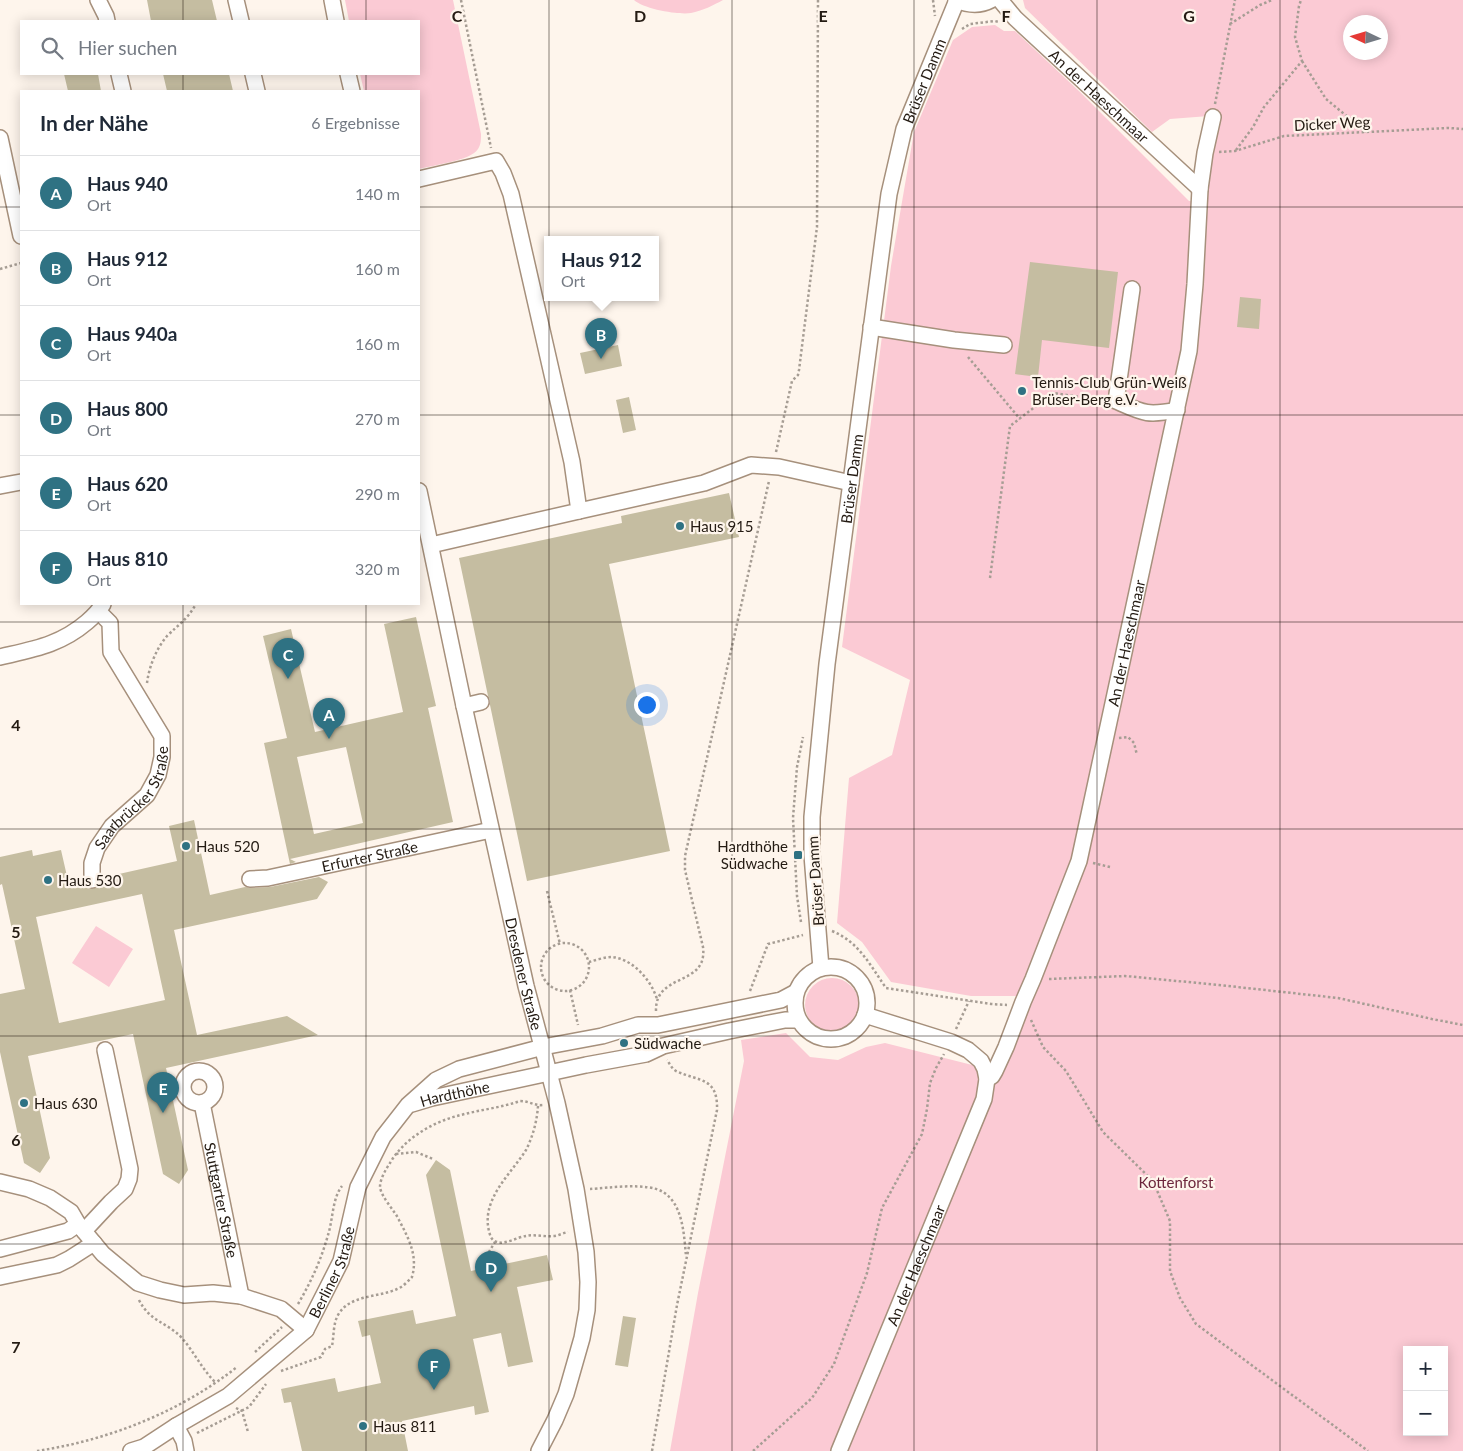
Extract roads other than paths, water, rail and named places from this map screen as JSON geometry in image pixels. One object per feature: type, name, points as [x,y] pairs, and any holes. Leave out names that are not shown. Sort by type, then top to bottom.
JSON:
[{"type":"street","points":[[98,0],[107,20]]},
{"type":"street","points":[[236,0],[241,20]]},
{"type":"street","points":[[332,0],[336,20]]},
{"type":"street","name":"Brüser Damm","points":[[821,968],[812,855],[812,817],[827,664],[889,194],[904,130],[957,0],[977,5],[992,0]]},
{"type":"street","name":"An der Haeschmaar","points":[[1000,0],[1015,18],[1200,189]]},
{"type":"street","points":[[119,75],[123,90]]},
{"type":"street","points":[[253,75],[257,90]]},
{"type":"street","points":[[348,75],[352,90]]},
{"type":"street","name":"An der Haeschmaar","points":[[839,1451],[984,1099],[987,1079],[995,1071],[1079,861],[1177,410],[1190,341],[1200,189],[1205,153],[1213,118]]},
{"type":"street","points":[[0,138],[20,231]]},
{"type":"street","points":[[420,179],[496,161],[503,173],[511,194],[572,462],[579,511]]},
{"type":"street","points":[[1132,290],[1116,401],[1144,413],[1153,414],[1177,410]]},
{"type":"street","points":[[871,327],[954,340],[1004,345]]},
{"type":"street","points":[[430,545],[704,482],[752,465],[772,466],[851,484]]},
{"type":"street","points":[[0,486],[20,482]]},
{"type":"street","name":"Dresdener Straße","points":[[420,496],[526,986],[557,1103],[576,1190],[586,1252],[587,1310],[582,1338],[566,1394],[539,1451]]},
{"type":"street","name":"Saarbrücker Straße","points":[[0,657],[58,642],[76,631],[101,608],[110,623],[111,652],[162,736],[162,757],[158,775],[147,795],[112,826],[97,848],[92,863],[92,880]]},
{"type":"street","points":[[464,706],[481,702]]},
{"type":"street","name":"Erfurter Straße","points":[[250,879],[268,878],[491,830]]},
{"type":"street","points":[[834,967],[847,970],[857,978],[864,989],[867,1002],[865,1015],[860,1025],[844,1038],[823,1039],[804,1029],[798,1020],[795,1006],[796,992],[810,973],[821,968],[834,967]]},
{"type":"street","name":"Hardthöhe","points":[[408,1105],[436,1080],[459,1069],[543,1047],[602,1036],[638,1025],[658,1025],[781,1000],[796,992]]},
{"type":"street","points":[[747,1007],[751,1027]]},
{"type":"street","points":[[865,1015],[951,1042],[968,1050],[976,1056],[985,1069],[987,1079]]},
{"type":"street","name":"Hardthöhe","points":[[408,1105],[432,1098],[646,1054],[662,1046],[785,1020],[798,1020]]},
{"type":"street","points":[[658,1025],[662,1046]]},
{"type":"street","points":[[0,1277],[57,1264],[69,1259],[85,1233],[110,1202],[125,1189],[130,1169],[105,1050]]},
{"type":"street","name":"Stuttgarter Straße","points":[[202,1103],[241,1296]]},
{"type":"street","name":"Berliner Straße","points":[[131,1451],[144,1447],[228,1396],[306,1330],[340,1261],[358,1187],[383,1137],[408,1105]]},
{"type":"street","points":[[0,1182],[29,1189],[50,1198],[71,1212],[85,1233],[103,1254],[138,1283],[184,1295],[213,1293],[241,1296],[281,1309],[306,1330]]},
{"type":"street","points":[[0,1249],[68,1231],[85,1233]]},
{"type":"street","points":[[176,1426],[185,1446]]},
{"type":"place","name":"Haus 912","points":[[601,359]]},
{"type":"place","name":"Tennis-Club Grün-Weiß Brüser-Berg e.V.","points":[[1022,391]]},
{"type":"place","name":"Haus 915","points":[[680,526]]},
{"type":"place","name":"Haus 940a","points":[[288,679]]},
{"type":"place","name":"Haus 940","points":[[329,739]]},
{"type":"place","name":"Haus 520","points":[[186,846]]},
{"type":"place","name":"Hardthöhe Südwache","points":[[798,855]]},
{"type":"place","name":"Haus 530","points":[[48,880]]},
{"type":"place","name":"Südwache","points":[[624,1043]]},
{"type":"place","name":"Haus 630","points":[[24,1103]]},
{"type":"place","name":"Haus 620","points":[[163,1113]]},
{"type":"place","name":"Haus 800","points":[[491,1292]]},
{"type":"place","name":"Haus 810","points":[[434,1390]]},
{"type":"place","name":"Haus 811","points":[[363,1426]]},
{"type":"park label","name":"Kottenforst","points":[[1176,1182]]}]
